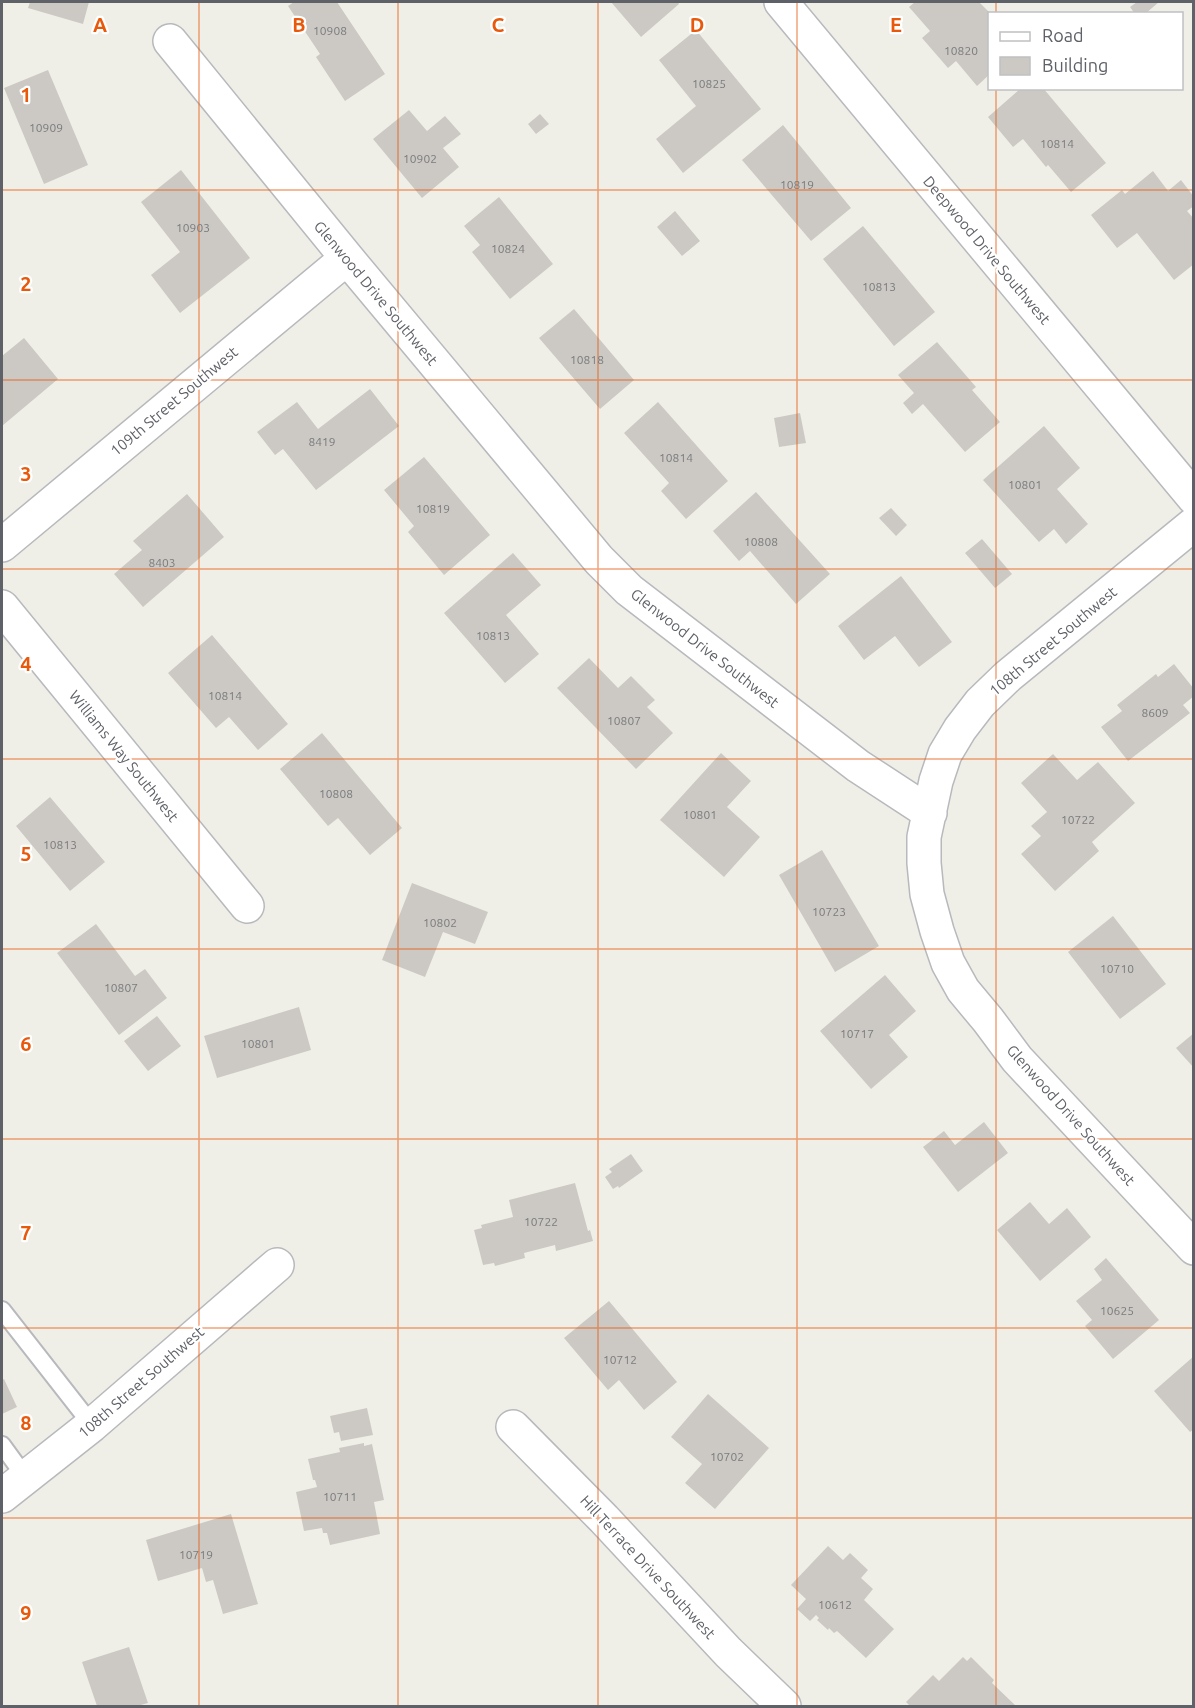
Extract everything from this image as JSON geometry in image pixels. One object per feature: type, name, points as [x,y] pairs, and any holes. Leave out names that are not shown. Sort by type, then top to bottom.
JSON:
[{"type":"street","name":"Deepwood Drive Southwest","points":[[782,2],[1194,498]]},
{"type":"street","name":"Glenwood Drive Southwest","points":[[170,41],[347,258],[599,560],[629,590],[858,766],[930,813],[924,837],[927,894],[936,931],[948,963],[963,990],[1017,1059],[1194,1248]]},
{"type":"street","name":"109th Street Southwest","points":[[2,545],[347,258]]},
{"type":"street","name":"108th Street Southwest","points":[[930,813],[936,781],[945,754],[980,703],[1008,676],[1194,524]]},
{"type":"street","name":"Williams Way Southwest","points":[[2,607],[247,906]]},
{"type":"street","name":"108th Street Southwest","points":[[14,1487],[92,1425],[277,1265]]},
{"type":"street","name":"Hill Terrace Drive Southwest","points":[[513,1427],[604,1519],[728,1652],[784,1707]]},
{"type":"lane","points":[[2,1310],[92,1425]]},
{"type":"lane","points":[[2,1445],[14,1487]]},
{"type":"building","points":[[30,2],[89,2],[83,24],[28,8]]},
{"type":"building","points":[[294,2],[337,2],[385,74],[345,101],[316,57],[320,54],[288,6]]},
{"type":"building","points":[[611,2],[678,2],[679,4],[641,37]]},
{"type":"building","points":[[915,2],[979,2],[989,12],[988,76],[977,86],[956,61],[948,68],[922,38],[930,31],[909,7]]},
{"type":"building","points":[[1137,2],[1159,2],[1147,12],[1134,12],[1130,7]]},
{"type":"building","points":[[696,30],[761,109],[683,173],[656,139],[696,106],[659,60]]},
{"type":"building","points":[[48,70],[88,165],[44,184],[4,88]]},
{"type":"building","points":[[1019,90],[1045,90],[1106,163],[1071,192],[1023,139],[1013,147],[988,117]]},
{"type":"building","points":[[409,110],[427,131],[445,116],[461,134],[443,148],[459,167],[422,198],[373,139]]},
{"type":"building","points":[[540,114],[549,124],[536,134],[528,124]]},
{"type":"building","points":[[783,125],[851,208],[811,241],[742,160]]},
{"type":"building","points":[[181,170],[250,258],[180,313],[151,275],[180,252],[141,202]]},
{"type":"building","points":[[1153,171],[1168,191],[1181,180],[1194,197],[1194,206],[1187,211],[1194,219],[1194,264],[1174,280],[1137,233],[1117,248],[1091,215],[1122,190],[1125,194]]},
{"type":"building","points":[[499,197],[553,264],[510,299],[472,252],[480,245],[464,226]]},
{"type":"building","points":[[675,211],[700,241],[682,256],[657,227]]},
{"type":"building","points":[[863,226],[935,312],[894,346],[823,259]]},
{"type":"building","points":[[574,309],[634,380],[600,409],[539,338]]},
{"type":"building","points":[[24,338],[58,379],[2,426],[2,356]]},
{"type":"building","points":[[937,342],[976,387],[972,390],[1000,422],[965,452],[923,404],[912,414],[903,403],[914,393],[898,375]]},
{"type":"building","points":[[370,389],[399,426],[316,490],[283,449],[275,455],[257,432],[297,402],[318,429]]},
{"type":"building","points":[[658,402],[728,481],[686,519],[661,491],[669,483],[624,433]]},
{"type":"building","points":[[800,413],[806,443],[779,447],[774,418]]},
{"type":"building","points":[[1044,426],[1080,468],[1057,489],[1088,524],[1066,544],[1054,529],[1039,542],[983,480]]},
{"type":"building","points":[[424,457],[490,535],[444,575],[408,532],[414,526],[384,490]]},
{"type":"building","points":[[756,492],[830,574],[796,604],[750,551],[739,561],[713,531]]},
{"type":"building","points":[[187,494],[224,537],[143,607],[114,574],[142,550],[133,541]]},
{"type":"building","points":[[891,508],[907,525],[896,536],[879,518]]},
{"type":"building","points":[[982,539],[1012,574],[995,588],[965,553]]},
{"type":"building","points":[[513,553],[541,585],[506,615],[539,654],[505,683],[444,613]]},
{"type":"building","points":[[901,576],[952,642],[919,667],[895,636],[864,660],[838,626]]},
{"type":"building","points":[[212,635],[288,724],[258,750],[229,717],[216,728],[168,673]]},
{"type":"building","points":[[589,658],[618,688],[631,676],[655,700],[647,707],[673,733],[636,769],[557,688]]},
{"type":"building","points":[[1174,664],[1194,689],[1194,696],[1183,705],[1190,713],[1128,761],[1101,727],[1122,711],[1117,705],[1156,674],[1158,677]]},
{"type":"building","points":[[322,733],[402,828],[370,855],[338,818],[328,826],[280,769]]},
{"type":"building","points":[[721,753],[751,781],[727,807],[760,837],[724,877],[660,820]]},
{"type":"building","points":[[1053,754],[1077,780],[1098,762],[1135,803],[1092,842],[1099,851],[1055,891],[1021,854],[1041,836],[1031,826],[1047,812],[1021,783]]},
{"type":"building","points":[[50,797],[105,862],[70,891],[16,826]]},
{"type":"building","points":[[822,850],[879,946],[835,972],[779,875]]},
{"type":"building","points":[[412,883],[488,912],[475,944],[443,932],[425,977],[382,960]]},
{"type":"building","points":[[1113,916],[1166,984],[1120,1019],[1068,952]]},
{"type":"building","points":[[96,924],[135,976],[145,969],[167,998],[119,1035],[57,953]]},
{"type":"building","points":[[885,975],[916,1011],[889,1035],[908,1057],[871,1089],[820,1031]]},
{"type":"building","points":[[299,1007],[311,1050],[217,1078],[204,1036]]},
{"type":"building","points":[[157,1016],[181,1046],[148,1071],[124,1041]]},
{"type":"building","points":[[1194,1033],[1194,1068],[1176,1048]]},
{"type":"building","points":[[984,1122],[1008,1153],[958,1192],[923,1147],[944,1131],[955,1145]]},
{"type":"building","points":[[631,1154],[643,1171],[619,1188],[618,1186],[613,1189],[605,1177],[612,1172],[609,1169]]},
{"type":"building","points":[[575,1183],[588,1231],[590,1230],[593,1241],[556,1251],[555,1245],[524,1253],[525,1258],[495,1266],[494,1263],[483,1265],[474,1230],[482,1228],[481,1225],[513,1217],[509,1200]]},
{"type":"building","points":[[1030,1202],[1049,1224],[1067,1208],[1091,1237],[1040,1281],[997,1230]]},
{"type":"building","points":[[1106,1258],[1159,1320],[1113,1359],[1085,1326],[1092,1320],[1076,1301],[1102,1280],[1094,1269]]},
{"type":"building","points":[[609,1301],[677,1382],[644,1410],[619,1380],[608,1390],[564,1338]]},
{"type":"building","points":[[1194,1356],[1194,1429],[1190,1432],[1154,1391]]},
{"type":"building","points":[[4,1379],[17,1407],[2,1414],[2,1380]]},
{"type":"building","points":[[708,1394],[769,1448],[715,1509],[685,1483],[702,1464],[671,1437]]},
{"type":"building","points":[[367,1408],[373,1435],[341,1441],[339,1432],[334,1433],[330,1416]]},
{"type":"building","points":[[364,1443],[364,1446],[372,1444],[384,1500],[374,1502],[380,1534],[330,1545],[327,1533],[323,1533],[322,1528],[304,1531],[296,1492],[317,1487],[308,1459],[340,1452],[339,1448]]},
{"type":"building","points":[[231,1514],[258,1604],[223,1614],[213,1580],[206,1582],[202,1568],[158,1581],[146,1540]]},
{"type":"building","points":[[828,1546],[843,1560],[850,1553],[868,1570],[861,1578],[873,1589],[864,1600],[894,1629],[866,1658],[837,1631],[834,1633],[829,1628],[828,1630],[817,1620],[819,1618],[816,1615],[810,1621],[797,1609],[806,1599],[791,1585]]},
{"type":"building","points":[[129,1647],[148,1703],[137,1706],[97,1706],[82,1662]]},
{"type":"building","points":[[963,1657],[967,1661],[971,1657],[994,1680],[992,1683],[1016,1706],[910,1706],[906,1702],[933,1675],[939,1681]]}]
